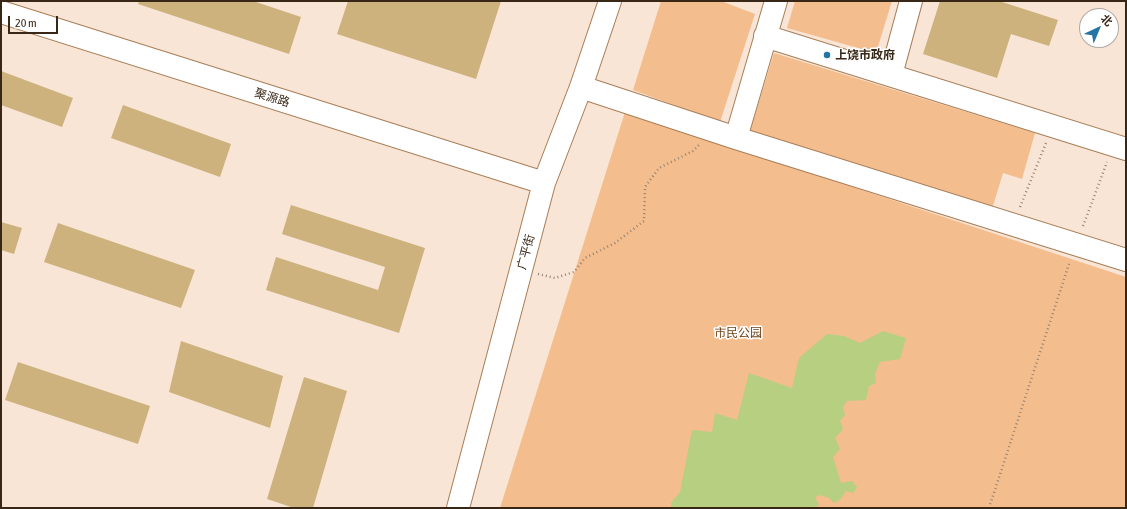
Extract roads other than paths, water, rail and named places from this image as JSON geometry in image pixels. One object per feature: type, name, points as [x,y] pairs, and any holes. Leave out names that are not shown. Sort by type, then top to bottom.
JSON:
[{"type":"street","name":"广平街","points":[[458,508],[544,183],[581,87],[610,1]]},
{"type":"street","points":[[736,138],[776,1]]},
{"type":"street","points":[[891,75],[911,1]]},
{"type":"street","name":"聚源路","points":[[1,12],[544,183]]},
{"type":"street","points":[[765,36],[1120,147]]},
{"type":"street","points":[[581,87],[736,138],[1126,260]]},
{"type":"place","name":"上饶市政府","points":[[827,55]]},
{"type":"park label","name":"市民公园","points":[[738,333]]}]
